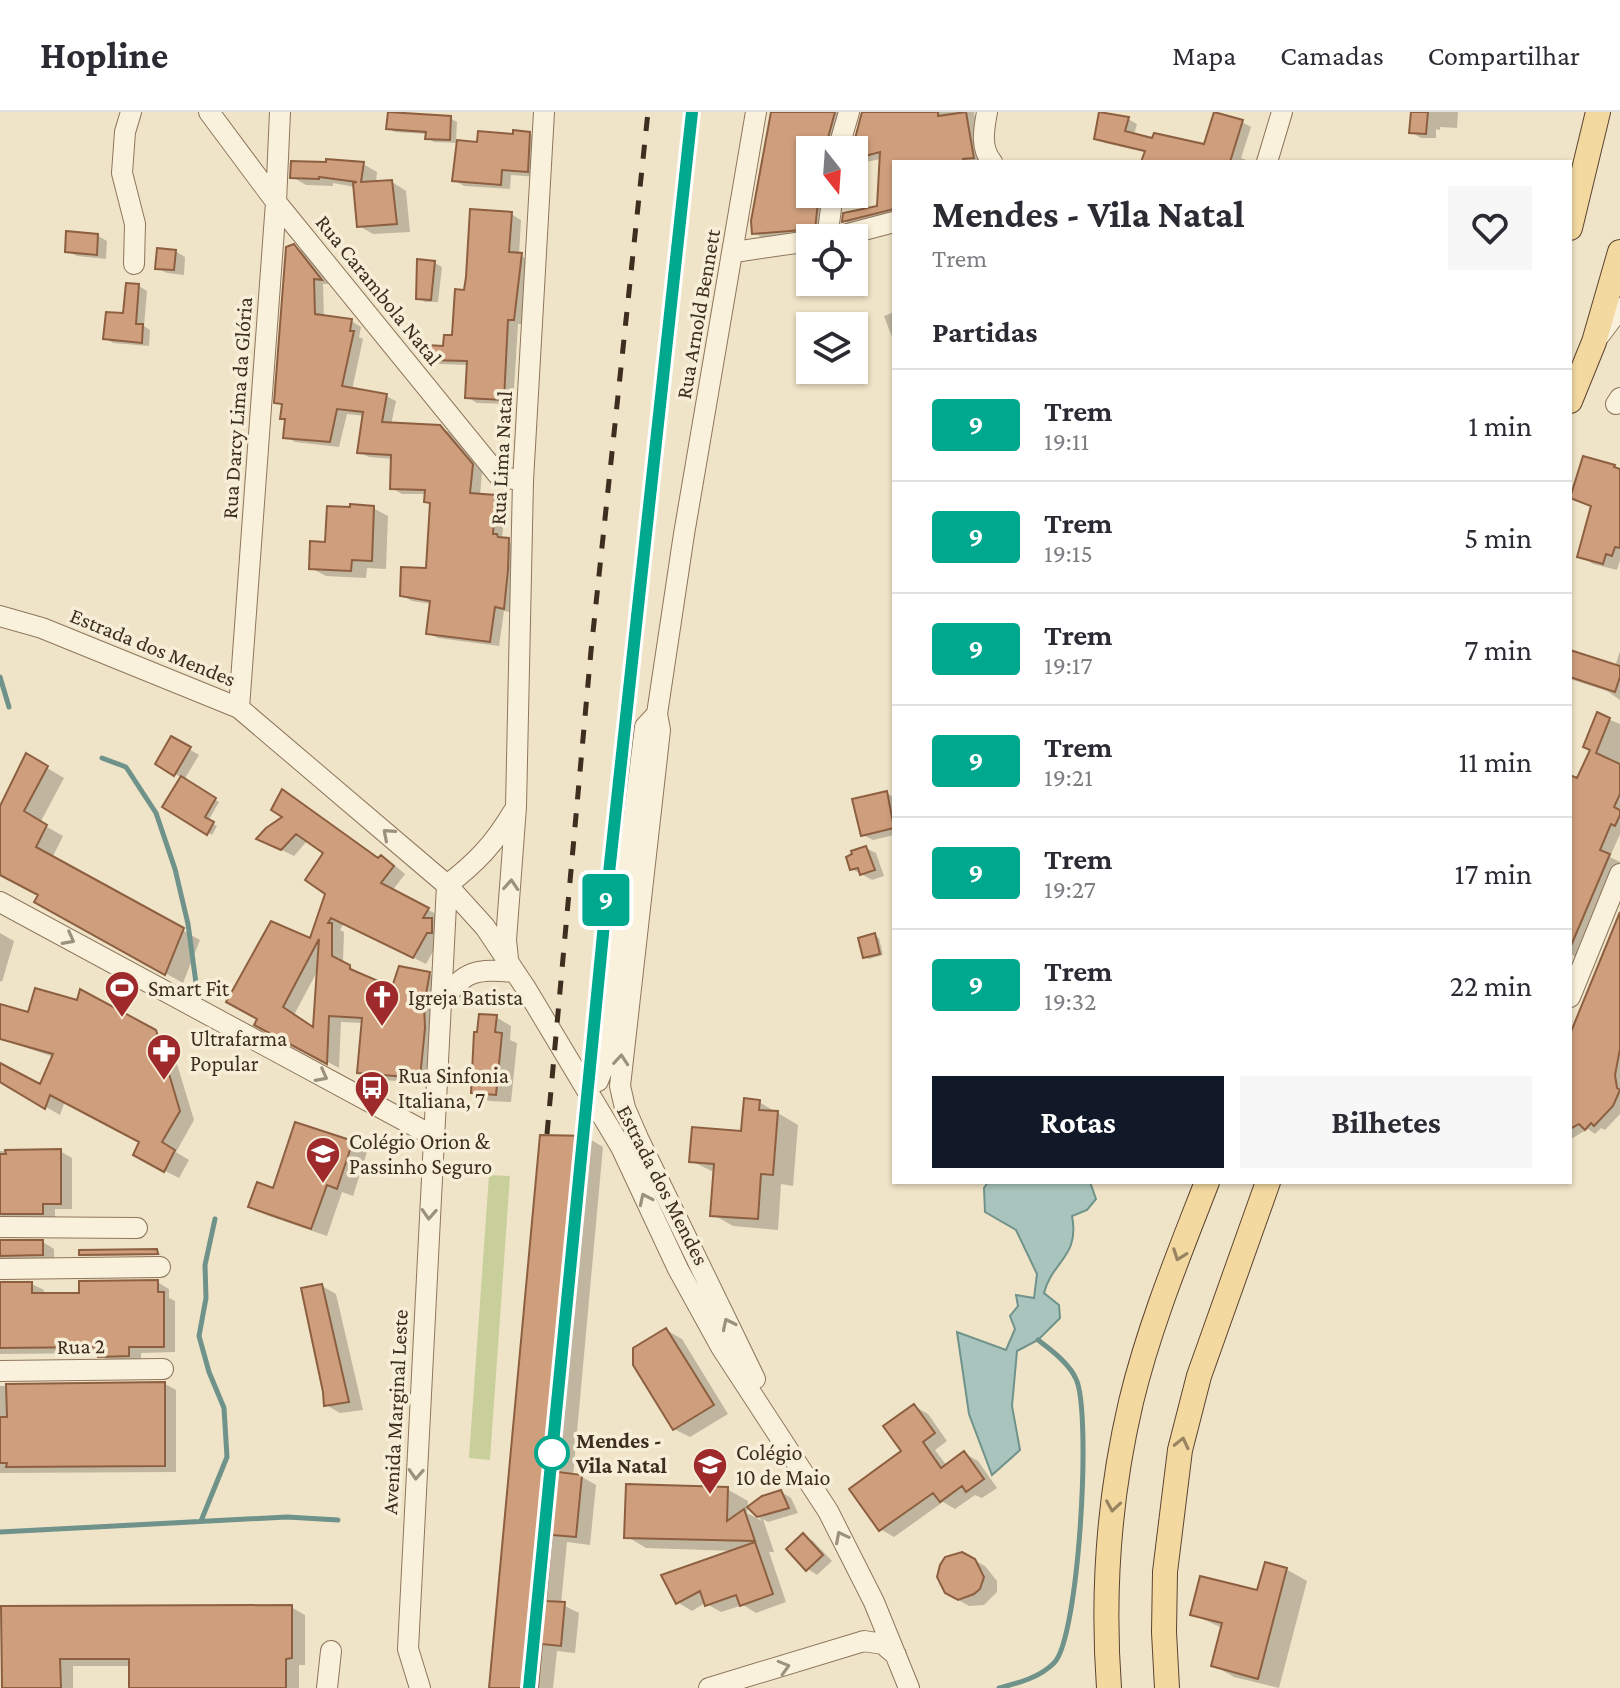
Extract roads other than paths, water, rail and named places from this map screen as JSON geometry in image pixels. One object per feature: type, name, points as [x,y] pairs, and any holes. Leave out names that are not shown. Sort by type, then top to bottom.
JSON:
[{"type":"main road","points":[[1572,220],[1598,113]]},
{"type":"main road","points":[[1572,396],[1594,342],[1620,252]]},
{"type":"main road","points":[[1109,1688],[1105,1635],[1109,1526],[1132,1401],[1179,1254],[1206,1184]]},
{"type":"main road","points":[[1167,1688],[1165,1572],[1180,1450],[1199,1376],[1267,1184]]},
{"type":"street","points":[[131,112],[125,132],[122,173],[135,224],[134,264]]},
{"type":"street","name":"Rua Carambola Natal","points":[[209,112],[276,202],[499,476],[523,481]]},
{"type":"street","name":"Rua Darcy Lima da Glória","points":[[239,708],[280,112]]},
{"type":"street","name":"Rua Lima Natal","points":[[512,968],[506,940],[516,807],[523,481],[544,112]]},
{"type":"street","name":"Rua Arnold Bennett","points":[[756,112],[684,534],[657,714],[660,730],[621,1056],[621,1096],[638,1138],[786,1445]]},
{"type":"street","points":[[842,136],[849,112]]},
{"type":"street","points":[[987,112],[983,136],[990,160]]},
{"type":"street","points":[[1268,160],[1282,112]]},
{"type":"street","points":[[868,228],[892,222]]},
{"type":"street","points":[[734,252],[796,243]]},
{"type":"street","points":[[1594,342],[1620,308]]},
{"type":"street","name":"Estrada dos Mendes","points":[[0,616],[42,628],[239,708],[447,885],[485,927],[621,1147],[692,1295],[721,1347],[828,1511],[876,1607],[909,1688]]},
{"type":"street","name":"Rua Arnold Bennett","points":[[585,1086],[598,1081],[603,1068],[645,727],[657,714]]},
{"type":"street","points":[[447,885],[477,862],[497,839],[516,807]]},
{"type":"street","points":[[1572,992],[1620,874]]},
{"type":"street","name":"Avenida Marginal Leste","points":[[420,1688],[408,1649],[447,885]]},
{"type":"street","points":[[0,902],[433,1136]]},
{"type":"street","points":[[442,1003],[451,988],[466,975],[512,968]]},
{"type":"street","points":[[0,1227],[137,1228]]},
{"type":"street","points":[[0,1269],[160,1267]]},
{"type":"street","name":"Rua 2","points":[[0,1371],[163,1369]]},
{"type":"street","points":[[709,1688],[864,1641],[877,1624],[876,1607]]},
{"type":"street","points":[[1097,1688],[1105,1635]]},
{"type":"street","points":[[864,1641],[883,1644],[896,1655]]},
{"type":"street","points":[[327,1688],[331,1651]]},
{"type":"water","points":[[987,1184],[1091,1184],[1096,1199],[1087,1210],[1072,1216],[1069,1250],[1044,1293],[1059,1305],[1060,1318],[1038,1340],[1017,1351],[1012,1406],[1020,1450],[992,1475],[969,1414],[957,1332],[1006,1350],[1015,1329],[1010,1316],[1018,1306],[1016,1295],[1034,1298],[1037,1274],[1016,1230],[985,1212],[984,1188]]},
{"type":"waterway","points":[[0,677],[9,707]]},
{"type":"waterway","points":[[102,758],[126,767],[156,813],[175,869],[188,924],[198,998]]},
{"type":"waterway","points":[[201,1521],[227,1457],[224,1408],[199,1336],[206,1298],[205,1265],[215,1219]]},
{"type":"waterway","points":[[999,1688],[1035,1676],[1054,1663],[1063,1645],[1076,1571],[1083,1477],[1081,1400],[1076,1379],[1069,1368],[1038,1340]]},
{"type":"waterway","points":[[0,1532],[287,1517],[338,1520]]},
{"type":"railway","points":[[547,1134],[591,651],[648,112]]},
{"type":"railway","points":[[582,1135],[692,112]]},
{"type":"train","name":"9","points":[[529,1688],[609,873],[692,112]]},
{"type":"place","name":"Smart Fit","points":[[122,1019]]},
{"type":"place","name":"Igreja Batista","points":[[382,1028]]},
{"type":"place","name":"Ultrafarma Popular","points":[[164,1082]]},
{"type":"place","name":"Rua Sinfonia Italiana, 7","points":[[372,1119]]},
{"type":"place","name":"Colégio Orion & Passinho Seguro","points":[[323,1185]]},
{"type":"place","name":"Mendes - Vila Natal","points":[[552,1453]]},
{"type":"place","name":"Colégio 10 de Maio","points":[[710,1496]]}]
